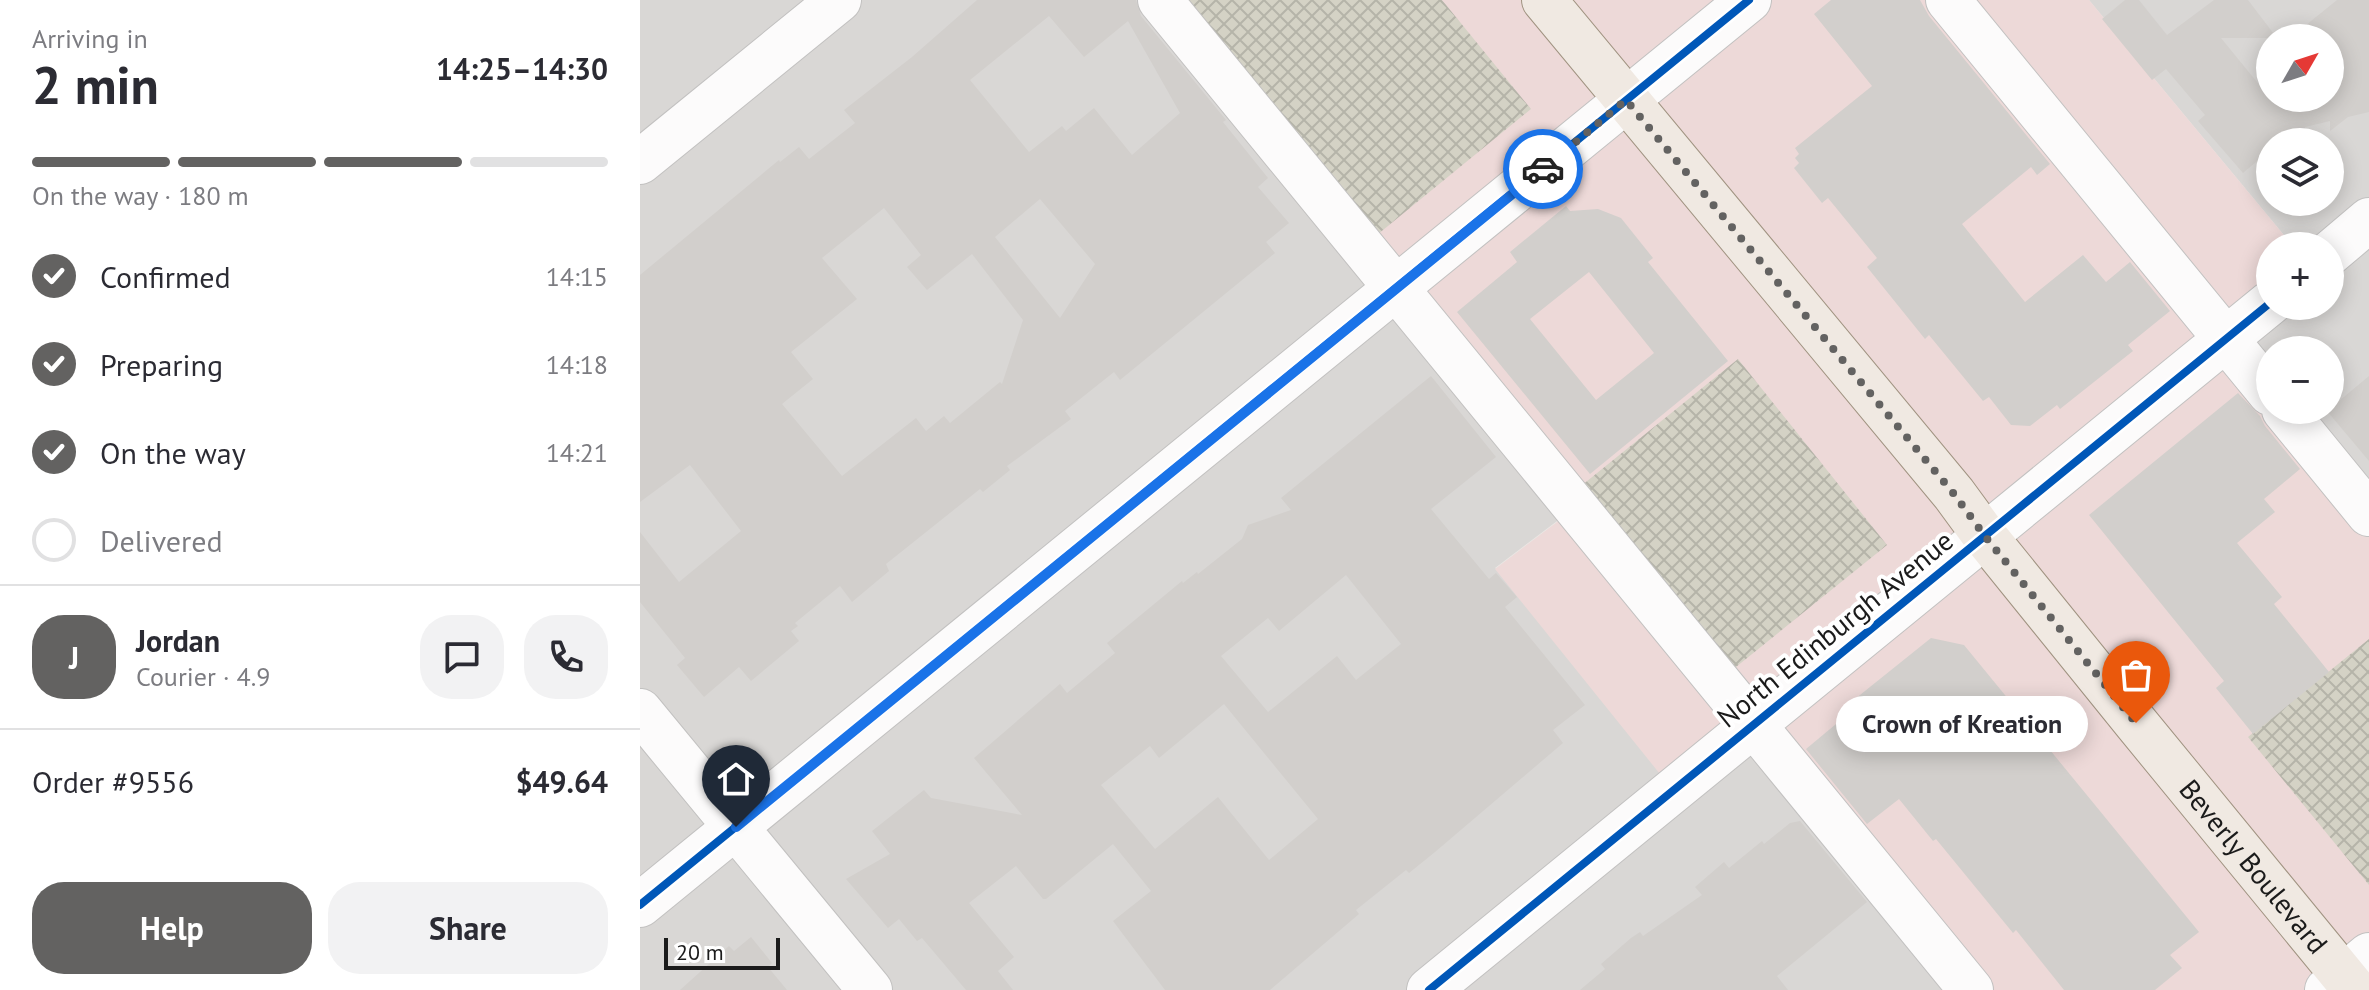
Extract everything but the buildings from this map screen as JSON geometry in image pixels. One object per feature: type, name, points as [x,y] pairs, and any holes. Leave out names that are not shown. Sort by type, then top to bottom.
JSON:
[{"type":"main road","name":"Beverly Boulevard","points":[[1544,0],[1954,494],[1984,535],[2349,978]]},
{"type":"street","points":[[640,162],[839,0]]},
{"type":"street","points":[[1160,0],[1971,990]]},
{"type":"street","points":[[640,905],[1749,0]]},
{"type":"street","points":[[1948,0],[2256,376]]},
{"type":"street","points":[[2344,241],[2369,220]]},
{"type":"street","name":"North Edinburgh Avenue","points":[[1429,990],[2256,314]]},
{"type":"street","points":[[2295,424],[2369,514]]},
{"type":"street","points":[[640,711],[870,990]]},
{"type":"shaded area","points":[[640,0],[1149,0],[1565,515],[1495,568],[1751,718],[1971,990],[640,990]]},
{"type":"shaded area","points":[[1149,0],[2089,0],[2256,201],[2256,216],[2268,216],[2281,232],[2256,232],[2256,301],[2234,321],[2256,349],[2256,424],[2316,424],[2369,490],[2369,990],[1971,990],[1751,718],[1668,784],[1495,569],[1565,516]]},
{"type":"shaded area","points":[[1177,0],[1442,0],[1531,109],[1372,239]]},
{"type":"shaded area","points":[[2089,0],[2369,0],[2369,490],[2316,424],[2344,424],[2344,336],[2256,336],[2256,349],[2233,321],[2256,312],[2256,320],[2344,320],[2344,232],[2281,232],[2268,216],[2344,216],[2344,128],[2256,128],[2256,201]]},
{"type":"shaded area","points":[[1738,359],[1887,545],[1731,671],[1581,486]]},
{"type":"shaded area","points":[[2369,639],[2369,885],[2248,737]]},
{"type":"cycle path","points":[[640,905],[1749,0]]},
{"type":"cycle path","points":[[1429,990],[2256,314]]},
{"type":"way so far","points":[[1543,169],[1626,100],[1954,494],[2136,723]]},
{"type":"place","name":"Crown of Kreation","points":[[2136,723]]},
{"type":"route","points":[[736,827],[1543,169]]}]
